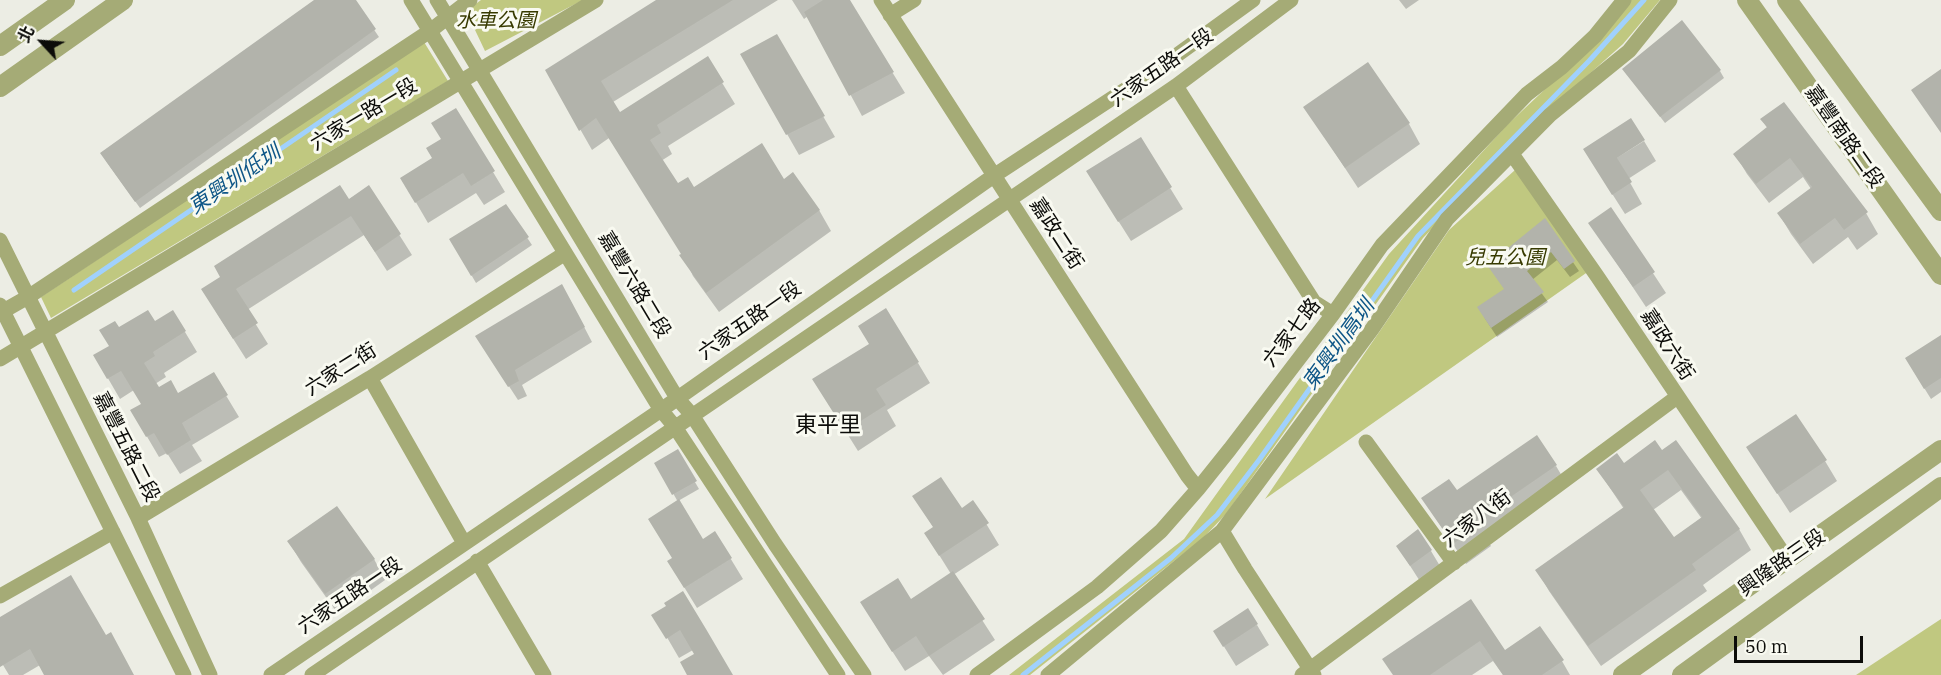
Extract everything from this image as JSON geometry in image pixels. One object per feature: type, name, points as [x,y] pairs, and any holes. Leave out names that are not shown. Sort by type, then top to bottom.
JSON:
[{"type":"street","points":[[0,46],[65,0]]},
{"type":"street","points":[[0,87],[123,0]]},
{"type":"street","points":[[411,0],[661,410],[675,427],[838,675]]},
{"type":"street","name":"嘉豐六路二段","points":[[437,0],[677,398],[692,415],[775,544],[864,675]]},
{"type":"street","name":"六家一路一段","points":[[1,310],[28,297],[430,31],[470,0]]},
{"type":"street","name":"六家一路一段","points":[[0,359],[596,0]]},
{"type":"street","name":"嘉政二街","points":[[880,0],[1186,475],[1198,489]]},
{"type":"street","points":[[890,15],[914,0]]},
{"type":"street","name":"六家五路一段","points":[[271,675],[661,410],[995,176],[1166,63],[1253,0]]},
{"type":"street","name":"六家五路一段","points":[[312,675],[1176,86],[1291,0]]},
{"type":"street","name":"六家七路","points":[[977,675],[1097,587],[1161,531],[1198,489],[1334,315],[1382,245],[1527,94],[1562,67],[1595,36],[1624,0]]},
{"type":"street","points":[[1048,675],[1222,531],[1372,329],[1447,219],[1550,116],[1629,51],[1670,0]]},
{"type":"street","name":"嘉豐南路二段","points":[[1747,0],[1941,274]]},
{"type":"street","name":"嘉豐南路二段","points":[[1787,0],[1941,212]]},
{"type":"street","points":[[1176,86],[1314,302],[1334,315]]},
{"type":"street","name":"嘉政六街","points":[[1512,154],[1787,559]]},
{"type":"street","name":"嘉豐五路二段","points":[[0,240],[138,518],[210,675]]},
{"type":"street","name":"六家二街","points":[[138,518],[370,378],[564,254]]},
{"type":"street","points":[[1,310],[184,675]]},
{"type":"street","points":[[370,378],[464,543]]},
{"type":"street","name":"六家八街","points":[[1309,673],[1677,397]]},
{"type":"street","points":[[1366,442],[1454,563]]},
{"type":"street","name":"興隆路三段","points":[[1623,675],[1941,450]]},
{"type":"street","name":"興隆路三段","points":[[1682,675],[1941,487]]},
{"type":"street","points":[[1222,531],[1309,673]]},
{"type":"street","points":[[0,596],[113,532]]},
{"type":"street","points":[[477,561],[544,675]]},
{"type":"green space","name":"水車公園","points":[[481,0],[583,0],[485,51],[466,11]]},
{"type":"green space","points":[[1631,0],[1660,0],[1623,44],[1532,125],[1423,238],[1226,514],[1202,539],[1030,675],[1009,675],[1184,539],[1389,254],[1507,125],[1608,30]]},
{"type":"green space","points":[[424,42],[448,81],[51,318],[41,297]]},
{"type":"green space","name":"兒五公園","points":[[1515,170],[1589,271],[1265,499],[1449,230]]},
{"type":"green space","points":[[1941,619],[1941,675],[1856,675]]},
{"type":"building","points":[[314,0],[356,0],[376,29],[135,202],[100,153]]},
{"type":"building","points":[[656,0],[733,0],[601,81],[620,112],[708,56],[724,82],[657,125],[661,133],[650,140],[678,183],[688,177],[694,187],[762,143],[784,179],[793,172],[820,210],[706,293],[679,255],[681,254],[596,118],[579,131],[545,70]]},
{"type":"building","points":[[823,0],[850,0],[894,72],[849,96],[804,12]]},
{"type":"building","points":[[1682,20],[1721,70],[1660,117],[1622,69]]},
{"type":"building","points":[[777,34],[825,116],[786,135],[740,54]]},
{"type":"building","points":[[1368,62],[1410,123],[1345,168],[1303,107]]},
{"type":"building","points":[[1941,69],[1941,133],[1911,90]]},
{"type":"building","points":[[1784,102],[1868,212],[1844,230],[1835,218],[1800,244],[1777,213],[1812,187],[1790,158],[1756,184],[1733,154],[1767,127],[1760,119]]},
{"type":"building","points":[[456,108],[495,171],[471,186],[463,173],[415,203],[400,178],[432,158],[426,148],[441,139],[431,123]]},
{"type":"building","points":[[1631,118],[1645,140],[1617,158],[1632,182],[1612,195],[1583,149]]},
{"type":"building","points":[[1141,137],[1172,187],[1118,222],[1086,171]]},
{"type":"building","points":[[340,185],[349,199],[369,185],[401,234],[375,252],[351,216],[236,289],[258,323],[233,339],[201,289],[220,277],[214,266]]},
{"type":"building","points":[[506,204],[529,237],[471,276],[449,239]]},
{"type":"building","points":[[1611,207],[1655,272],[1633,287],[1588,223]]},
{"type":"building","points":[[1545,218],[1575,261],[1564,269],[1551,252],[1527,271],[1544,292],[1491,328],[1477,307],[1504,289],[1487,265]]},
{"type":"building","points":[[562,284],[585,327],[515,370],[519,381],[508,387],[475,336]]},
{"type":"building","points":[[886,308],[919,362],[876,389],[886,405],[845,431],[812,379],[869,344],[858,326]]},
{"type":"building","points":[[148,310],[155,321],[173,310],[186,331],[153,352],[155,356],[144,363],[159,387],[171,380],[178,393],[214,372],[228,395],[182,423],[191,440],[167,455],[154,433],[146,437],[130,410],[141,404],[121,371],[107,379],[93,355],[109,346],[99,330],[115,321],[119,327]]},
{"type":"building","points":[[1941,335],[1941,378],[1924,389],[1905,358]]},
{"type":"building","points":[[1796,414],[1827,460],[1777,494],[1746,447]]},
{"type":"building","points":[[1537,435],[1557,465],[1477,520],[1480,525],[1453,544],[1421,498],[1449,479],[1457,490]]},
{"type":"building","points":[[1655,440],[1662,450],[1676,440],[1740,529],[1692,564],[1696,570],[1588,646],[1535,570],[1624,507],[1596,469],[1617,453],[1624,463]],"holes":[[[1668,470],[1702,517],[1674,537],[1640,490]]]},
{"type":"building","points":[[678,449],[697,481],[672,495],[654,463]]},
{"type":"building","points":[[941,477],[962,508],[973,500],[989,523],[939,556],[924,533],[933,527],[912,496]]},
{"type":"building","points":[[679,499],[703,539],[715,531],[732,558],[684,588],[667,561],[672,558],[648,519]]},
{"type":"building","points":[[337,506],[375,559],[325,594],[287,541]]},
{"type":"building","points":[[1418,529],[1432,550],[1410,566],[1396,546]]},
{"type":"building","points":[[953,571],[985,619],[929,656],[916,636],[892,652],[860,602],[898,578],[911,599]]},
{"type":"building","points":[[71,575],[106,635],[111,632],[134,675],[44,675],[30,649],[0,667],[0,617]]},
{"type":"building","points":[[683,591],[733,675],[687,675],[680,662],[694,654],[680,630],[666,639],[651,615]]},
{"type":"building","points":[[1471,599],[1505,650],[1540,626],[1564,660],[1542,675],[1503,675],[1480,641],[1430,675],[1393,675],[1382,659]]},
{"type":"building","points":[[1248,608],[1258,624],[1223,647],[1213,631]]},
{"type":"waterway","name":"東興圳高圳","points":[[1023,675],[1171,558],[1217,515],[1259,460],[1418,236],[1589,61],[1644,0]]},
{"type":"waterway","name":"東興圳低圳","points":[[74,290],[396,70]]},
{"type":"district","name":"東平里","points":[[828,426]]}]
